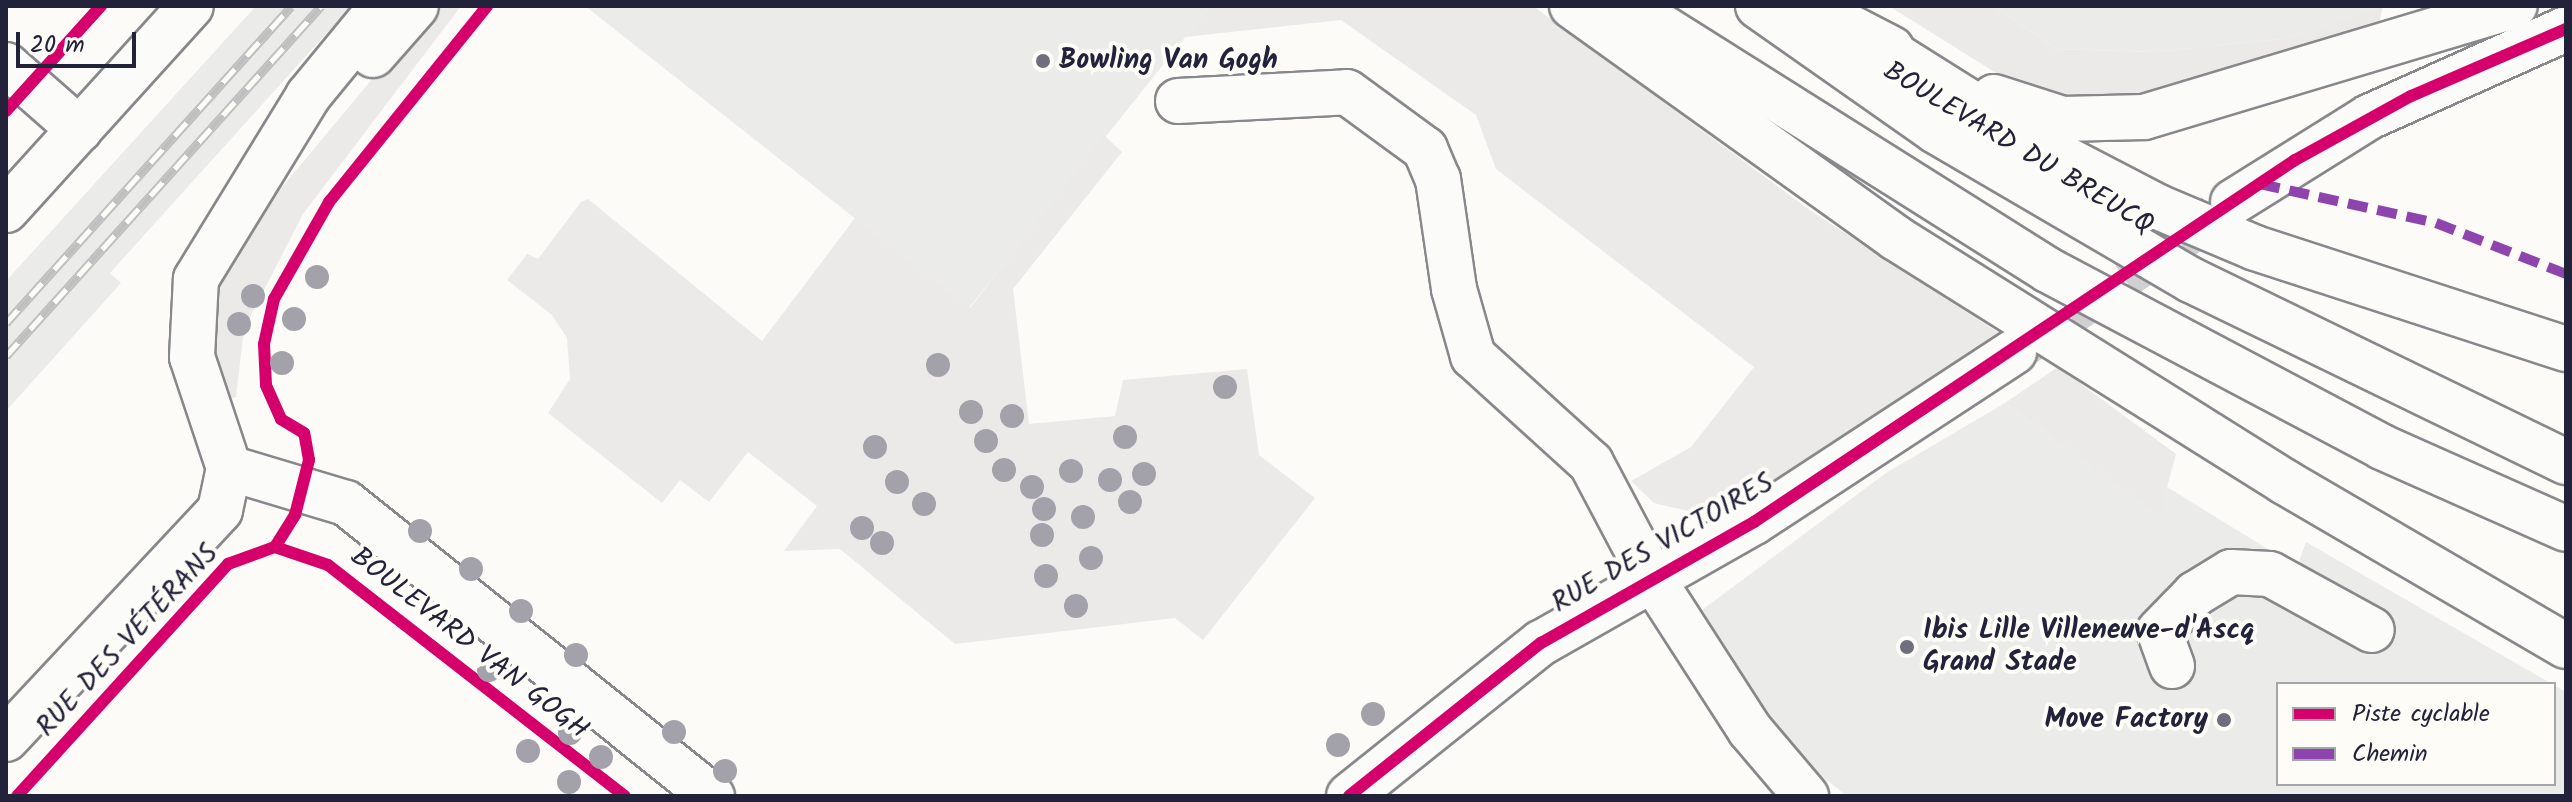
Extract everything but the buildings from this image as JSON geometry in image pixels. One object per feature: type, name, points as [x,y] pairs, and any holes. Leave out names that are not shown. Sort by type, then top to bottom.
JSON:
[{"type":"main road","points":[[6,210],[191,6]]},
{"type":"main road","points":[[229,468],[195,373],[189,328],[196,279],[225,221],[316,85],[382,6]]},
{"type":"main road","points":[[225,221],[416,6]]},
{"type":"main road","points":[[1572,6],[1896,238],[2285,482],[2566,646]]},
{"type":"main road","points":[[1629,6],[1840,145],[2060,276],[2382,447],[2566,529]]},
{"type":"main road","name":"BOULEVARD DU BREUCQ","points":[[1758,6],[1936,131],[2191,280],[2566,462]]},
{"type":"main road","points":[[1809,6],[1866,37],[2033,142],[2158,207],[2255,248],[2566,349]]},
{"type":"main road","points":[[1866,37],[2033,112],[2116,122],[2515,6]]},
{"type":"main road","points":[[2233,202],[2369,117],[2566,29]]},
{"type":"main road","points":[[6,65],[80,130]]},
{"type":"main road","points":[[1178,101],[1347,92],[1425,149],[1438,179],[1468,348],[1591,463],[1652,578],[1763,749],[1806,796]]},
{"type":"main road","name":"RUE DES VICTOIRES","points":[[1349,796],[1541,643],[1754,522],[2014,352]]},
{"type":"main road","name":"RUE DES VÉTÉRANS","points":[[6,739],[220,510],[229,468]]},
{"type":"main road","name":"BOULEVARD VAN GOGH","points":[[229,468],[346,503],[712,796]]},
{"type":"main road","points":[[2172,666],[2159,631],[2195,594],[2231,572],[2270,574],[2372,630]]},
{"type":"shaded area","points":[[256,6],[351,6],[110,273],[121,283],[6,411],[6,281]]},
{"type":"shaded area","points":[[433,6],[461,6],[303,214],[244,329],[236,397],[229,399],[206,317],[227,253]]},
{"type":"shaded area","points":[[585,6],[1210,6],[969,308]]},
{"type":"shaded area","points":[[1210,6],[1533,6],[1814,213],[2002,335],[1743,510],[1705,515],[1654,503],[1631,481],[1691,447],[1754,367],[1496,169],[1476,115],[1341,20],[1185,37]]},
{"type":"shaded area","points":[[1889,6],[1993,6],[2056,49],[2156,52],[2290,38],[2383,6],[2377,34],[2152,102],[2080,102],[2020,88]]},
{"type":"shaded area","points":[[1993,6],[2384,6],[2290,38],[2156,52],[2056,49]]},
{"type":"shaded area","points":[[1104,135],[1122,152],[1013,289],[1029,424],[1115,416],[1123,380],[1247,369],[1259,455],[1315,498],[1203,640],[1175,618],[955,644],[840,549],[784,551],[817,506],[748,452],[709,502],[680,480],[662,503],[548,413],[570,379],[567,338],[552,315],[507,280],[527,254],[538,259],[581,202],[588,199],[762,341],[855,218],[970,308]]},
{"type":"shaded area","points":[[2058,367],[2176,454],[2159,517],[2005,403]]},
{"type":"shaded area","points":[[2005,403],[2158,516],[2167,487],[2297,567],[2306,542],[2549,682],[2276,682],[2276,786],[2556,786],[2556,686],[2566,692],[2566,796],[1847,796],[1792,753],[1702,610],[1886,473]]},
{"type":"tunnel","points":[[2014,351],[2228,206]]},
{"type":"railway","points":[[6,323],[291,6]]},
{"type":"railway","points":[[6,356],[321,6]]},
{"type":"marked path","points":[[2260,184],[2436,223],[2566,274]]},
{"type":"cycle path","points":[[6,111],[101,6]]},
{"type":"cycle path","points":[[275,547],[295,515],[309,460],[304,433],[281,419],[266,385],[264,344],[274,299],[329,202],[487,6]]},
{"type":"cycle path","points":[[1349,796],[1541,643],[1754,522],[2295,160],[2411,96],[2566,29]]},
{"type":"cycle path","points":[[17,796],[228,564],[275,547],[328,565],[625,796]]},
{"type":"place","name":"Bowling Van Gogh","points":[[1043,61]]},
{"type":"place","name":"Ibis Lille Villeneuve-d'Ascq Grand Stade","points":[[1907,647]]},
{"type":"place","name":"Move Factory","points":[[2224,720]]}]
